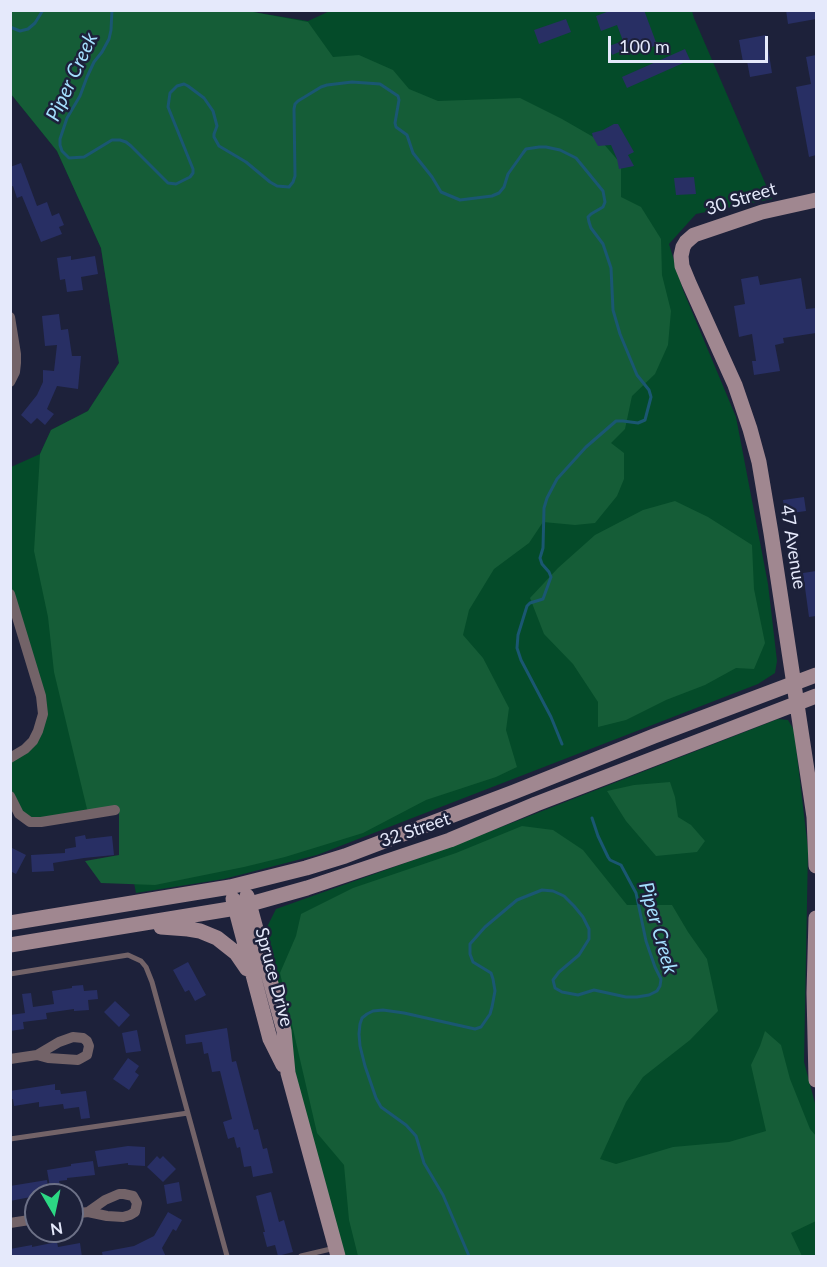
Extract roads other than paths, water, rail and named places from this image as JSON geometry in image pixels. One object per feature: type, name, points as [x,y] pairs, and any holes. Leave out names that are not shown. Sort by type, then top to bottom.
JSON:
[{"type":"main road","name":"30 Street","points":[[683,247],[689,239],[703,231],[762,212],[816,200]]},
{"type":"main road","name":"47 Avenue","points":[[683,247],[682,266],[735,385],[755,446],[770,523],[815,817],[816,866]]},
{"type":"main road","name":"32 Street","points":[[10,923],[237,886],[345,856],[816,675]]},
{"type":"main road","name":"32 Street","points":[[10,945],[242,906],[307,888],[450,840],[536,804],[816,696]]},
{"type":"main road","name":"Spruce Drive","points":[[237,886],[255,982],[270,1039],[288,1073]]},
{"type":"main road","name":"Spruce Drive","points":[[242,906],[284,1031],[288,1073],[336,1252]]},
{"type":"main road","points":[[816,919],[814,993],[816,1080]]},
{"type":"main road","points":[[136,925],[188,929],[217,938],[236,953],[255,982]]},
{"type":"street","points":[[10,317],[16,363],[10,382]]},
{"type":"street","points":[[10,594],[41,696],[43,714],[33,741],[10,758]]},
{"type":"street","points":[[10,796],[19,814],[30,822],[115,810]]},
{"type":"street","points":[[10,1059],[37,1054]]},
{"type":"street","points":[[84,1212],[88,1212]]},
{"type":"lane","points":[[10,974],[129,955],[141,961],[150,975],[226,1257]]},
{"type":"lane","points":[[10,1139],[188,1113]]},
{"type":"lane","points":[[301,1257],[336,1252]]},
{"type":"waterway","name":"Piper Creek","points":[[10,27],[20,31],[28,29],[43,10]]},
{"type":"waterway","name":"Piper Creek","points":[[112,10],[109,39],[94,62],[80,96],[67,118],[60,139],[62,151],[69,158],[84,157],[112,140],[120,140],[131,146],[168,183],[176,184],[190,177],[193,169],[168,107],[170,93],[177,86],[184,84],[204,98],[213,111],[217,126],[214,137],[219,146],[246,162],[270,182],[277,186],[289,187],[295,176],[295,104],[321,87],[352,82],[380,84],[398,96],[396,127],[407,135],[413,153],[441,192],[460,200],[499,193],[504,187],[508,174],[526,149],[539,147],[560,150],[576,158],[603,191],[605,202],[603,207],[588,217],[589,222],[603,244],[611,268],[613,310],[620,334],[637,375],[649,390],[651,397],[645,420],[638,423],[616,421],[586,447],[557,479],[544,508],[543,548],[540,558],[551,577],[543,599],[527,606],[518,635],[517,648],[562,744]]},
{"type":"waterway","name":"Piper Creek","points":[[469,1256],[443,1195],[424,1163],[416,1136],[406,1125],[381,1107],[376,1098],[360,1046],[360,1024],[362,1018],[367,1014],[383,1010],[475,1029],[481,1027],[490,1014],[495,991],[491,973],[473,962],[470,944],[485,927],[517,900],[542,890],[553,891],[564,896],[583,917],[589,929],[589,939],[579,955],[553,980],[555,988],[578,995],[594,990],[626,997],[649,995],[657,991],[661,979],[646,941],[636,893],[621,865],[608,857],[592,818]]}]
